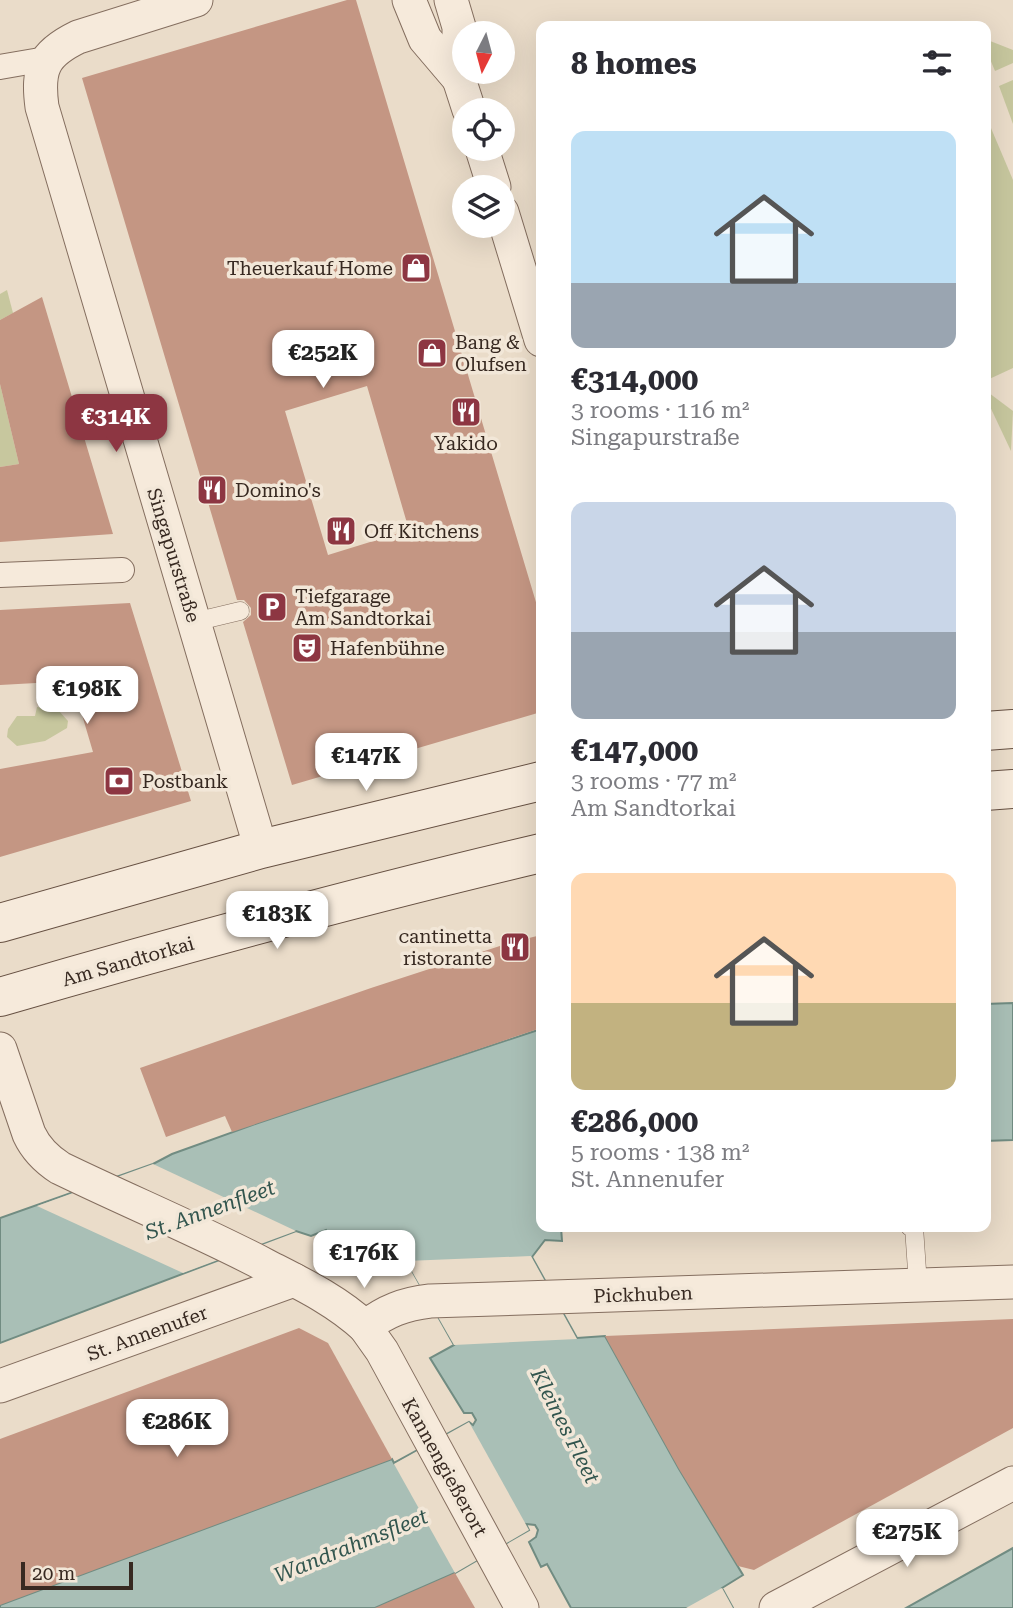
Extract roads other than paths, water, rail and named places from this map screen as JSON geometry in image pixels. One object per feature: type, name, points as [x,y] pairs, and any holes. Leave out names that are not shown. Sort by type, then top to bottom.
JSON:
[{"type":"main road","points":[[991,731],[1013,729]]},
{"type":"main road","points":[[0,923],[261,849],[536,782]]},
{"type":"main road","points":[[991,791],[1013,789]]},
{"type":"main road","name":"Am Sandtorkai","points":[[0,997],[319,908],[536,854]]},
{"type":"street","points":[[0,67],[46,60],[59,46],[78,37],[196,0]]},
{"type":"street","points":[[409,0],[425,39],[452,71]]},
{"type":"street","points":[[451,0],[457,21]]},
{"type":"street","name":"Singapurstraße","points":[[46,60],[39,80],[42,107],[261,849]]},
{"type":"street","points":[[510,238],[536,324]]},
{"type":"street","points":[[0,575],[122,570]]},
{"type":"street","points":[[0,1049],[34,1144],[54,1164],[294,1280],[348,1311],[365,1327]]},
{"type":"street","name":"St. Annenufer","points":[[0,1386],[294,1280]]},
{"type":"street","name":"Pickhuben","points":[[365,1327],[394,1309],[430,1301],[1013,1282]]},
{"type":"street","name":"Kannengießerort","points":[[365,1327],[382,1351],[522,1608]]},
{"type":"street","points":[[776,1608],[1013,1483]]},
{"type":"lane","points":[[194,622],[240,611]]},
{"type":"lane","points":[[914,1232],[918,1285]]},
{"type":"water","points":[[1013,1003],[1013,1140],[991,1141],[991,1004]]},
{"type":"water","points":[[536,1031],[536,1232],[561,1232],[562,1241],[545,1240],[532,1257],[577,1338],[605,1336],[679,1469],[743,1575],[722,1588],[733,1608],[571,1608],[547,1564],[541,1567],[529,1542],[536,1537],[538,1530],[535,1525],[526,1524],[529,1530],[455,1573],[375,1608],[0,1608],[0,1605],[392,1459],[394,1463],[469,1422],[473,1425],[476,1420],[472,1413],[464,1413],[430,1358],[454,1345],[398,1246],[379,1252],[334,1241],[326,1230],[311,1236],[296,1231],[0,1343],[0,1218],[153,1164],[172,1154]]},
{"type":"water","points":[[1013,1548],[1013,1608],[906,1608]]},
{"type":"place","name":"Theuerkauf Home","points":[[416,268]]},
{"type":"place","name":"Bang & Olufsen","points":[[432,353]]},
{"type":"place","name":"Yakido","points":[[466,412]]},
{"type":"place","name":"Domino's","points":[[212,490]]},
{"type":"place","name":"Off Kitchens","points":[[341,531]]},
{"type":"place","name":"Tiefgarage Am Sandtorkai","points":[[272,607]]},
{"type":"place","name":"Hafenbühne","points":[[307,648]]},
{"type":"place","name":"Postbank","points":[[119,781]]},
{"type":"place","name":"cantinetta ristorante","points":[[515,947]]},
{"type":"water label","name":"St. Annenfleet","points":[[210,1210]]},
{"type":"water label","name":"Kleines Fleet","points":[[565,1426]]},
{"type":"water label","name":"Wandrahmsfleet","points":[[351,1546]]}]
